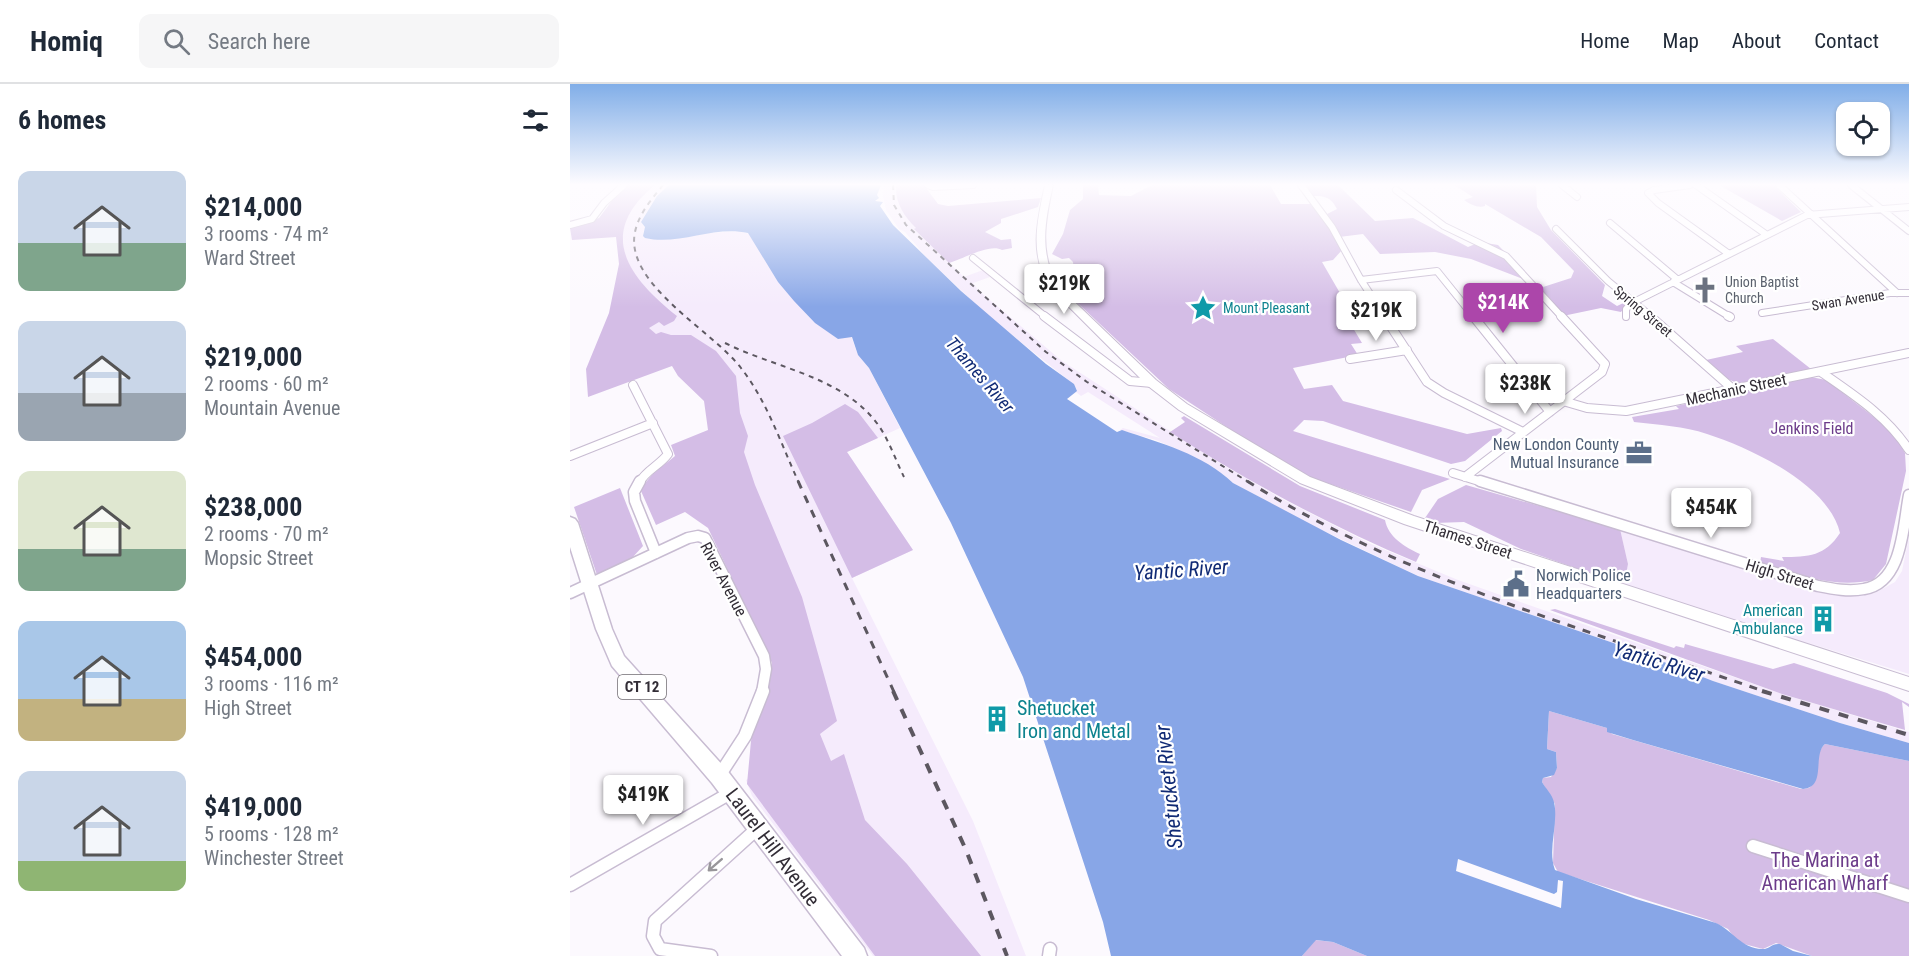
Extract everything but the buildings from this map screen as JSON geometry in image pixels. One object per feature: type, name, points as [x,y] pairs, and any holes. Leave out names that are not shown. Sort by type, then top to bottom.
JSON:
[{"type":"highway","name":"Laurel Hill Avenue","points":[[570,523],[610,646],[618,661],[732,792],[856,956]]},
{"type":"main road","name":"Thames Street","points":[[1042,226],[1039,243],[1041,259],[1051,282],[1152,383],[1183,407],[1271,461],[1333,492],[1409,520],[1909,684]]},
{"type":"street","points":[[1331,226],[1361,280],[1427,382],[1444,393],[1523,432]]},
{"type":"street","points":[[1444,226],[1508,258],[1605,365],[1604,370],[1465,477]]},
{"type":"street","points":[[1613,226],[1676,281],[1730,317]]},
{"type":"street","points":[[1690,226],[1729,254]]},
{"type":"street","points":[[1754,226],[1767,235]]},
{"type":"street","points":[[1626,317],[1626,308],[1634,302],[1786,226]]},
{"type":"street","points":[[1823,226],[1897,293]]},
{"type":"street","name":"Spring Street","points":[[1556,229],[1608,281],[1734,390]]},
{"type":"street","points":[[973,258],[1130,381],[1152,383]]},
{"type":"street","points":[[1361,280],[1437,271],[1550,412]]},
{"type":"street","name":"Swan Avenue","points":[[1762,313],[1909,293]]},
{"type":"street","points":[[1350,359],[1407,350]]},
{"type":"street","name":"Mechanic Street","points":[[1563,401],[1587,408],[1626,411],[1909,353]]},
{"type":"street","points":[[1821,372],[1886,422],[1909,450]]},
{"type":"street","points":[[570,593],[656,553],[633,495],[634,488],[644,474],[662,462],[668,454],[633,385]]},
{"type":"street","points":[[570,456],[653,423]]},
{"type":"street","name":"High Street","points":[[1453,473],[1818,586],[1849,591],[1874,586],[1892,572],[1909,495]]},
{"type":"street","name":"River Avenue","points":[[656,553],[691,537],[705,538],[766,661],[765,684],[750,728],[735,758],[719,776]]},
{"type":"street","points":[[570,885],[732,792]]},
{"type":"street","points":[[711,956],[695,951],[660,949],[653,936],[656,921],[670,905],[759,827]]},
{"type":"street","points":[[1753,846],[1905,896]]},
{"type":"shaded area","points":[[622,226],[644,226],[643,234],[647,238],[668,239],[739,231],[750,234],[778,282],[812,320],[838,339],[851,336],[858,355],[869,368],[900,428],[847,452],[913,550],[852,578],[973,821],[1026,956],[873,956],[752,796],[746,780],[749,778],[751,741],[804,719],[720,408],[648,328],[628,298]]},
{"type":"shaded area","points":[[897,226],[915,226],[917,229],[915,230],[964,277],[983,270],[990,277],[973,283],[978,290],[1062,361],[1221,464],[1286,501],[1371,544],[1458,580],[1782,694],[1909,732],[1909,743],[1713,681],[1625,647],[1418,576],[1307,523],[1233,483],[1224,475],[1183,452],[1156,440],[1120,430],[1123,428],[1160,438],[1088,392],[1081,396],[1076,392],[1072,395],[1077,390],[1072,383],[987,315],[926,257],[905,232]]},
{"type":"shaded area","points":[[1620,529],[1820,591],[1857,596],[1875,593],[1895,582],[1902,571],[1909,537],[1909,674],[1624,586],[1628,564]]},
{"type":"green space","points":[[577,226],[625,226],[623,238],[626,255],[633,271],[645,286],[677,316],[674,321],[664,326],[659,322],[649,328],[656,334],[661,332],[671,335],[691,335],[716,351],[736,376],[740,413],[748,436],[744,452],[755,485],[802,597],[837,721],[820,734],[831,761],[844,754],[865,820],[907,864],[981,956],[875,956],[747,784],[751,741],[772,663],[708,528],[685,512],[656,525],[641,491],[652,476],[675,456],[671,445],[708,430],[704,401],[678,376],[672,366],[588,397],[586,369],[609,313],[619,264],[616,237],[572,240],[570,228]]},
{"type":"green space","points":[[914,226],[996,226],[985,232],[1001,240],[1011,239],[1012,248],[984,250],[949,263],[914,229],[916,228]]},
{"type":"green space","points":[[1065,226],[1329,226],[1342,250],[1333,260],[1322,262],[1348,307],[1341,308],[1362,343],[1351,344],[1358,355],[1293,368],[1304,389],[1332,385],[1343,401],[1467,434],[1501,428],[1502,431],[1465,461],[1451,464],[1323,421],[1304,420],[1293,431],[1450,479],[1422,490],[1411,512],[1310,477],[1245,439],[1169,389],[1068,294],[1081,290],[1075,280],[1057,284],[1052,272],[1074,270],[1073,262],[1069,258],[1062,259],[1052,254]]},
{"type":"green space","points":[[1333,226],[1428,226],[1468,247],[1480,242],[1498,245],[1540,288],[1571,278],[1574,271],[1541,237],[1522,226],[1548,226],[1605,285],[1602,296],[1617,306],[1630,300],[1621,312],[1601,308],[1558,317],[1523,279],[1471,259],[1435,252],[1380,254],[1363,234],[1339,237]]},
{"type":"green space","name":"Jenkins Field","points":[[1773,339],[1811,369],[1739,384],[1728,379],[1706,360],[1743,352],[1736,346]]},
{"type":"green space","name":"Jenkins Field","points":[[1811,377],[1826,380],[1883,424],[1905,453],[1906,471],[1886,564],[1873,580],[1844,583],[1816,579],[1760,563],[1761,557],[1784,561],[1782,557],[1816,554],[1834,541],[1840,533],[1833,516],[1821,499],[1786,471],[1725,440],[1689,429],[1634,422],[1632,417],[1679,409],[1676,406]]},
{"type":"green space","points":[[845,404],[858,412],[878,438],[847,452],[913,550],[852,578],[783,436]]},
{"type":"green space","points":[[1184,416],[1300,486],[1385,520],[1393,536],[1403,545],[1420,554],[1416,562],[1352,534],[1290,502],[1170,432],[1185,422],[1181,418]]},
{"type":"green space","points":[[1466,485],[1620,529],[1628,564],[1625,581],[1584,571],[1521,549],[1464,522],[1434,523],[1425,518],[1438,499]]},
{"type":"green space","points":[[620,488],[643,546],[631,559],[597,575],[574,507]]},
{"type":"green space","points":[[1555,609],[1674,648],[1676,646],[1684,648],[1685,644],[1773,669],[1794,663],[1887,693],[1909,704],[1909,707],[1902,702],[1905,730],[1782,694],[1550,610]]},
{"type":"green space","name":"The Marina at American Wharf","points":[[1549,711],[1607,728],[1612,734],[1801,789],[1809,788],[1816,778],[1819,754],[1825,744],[1909,761],[1909,956],[1812,956],[1776,943],[1763,949],[1736,940],[1728,929],[1709,920],[1558,872],[1553,863],[1555,804],[1542,782],[1543,778],[1551,777],[1557,768],[1556,752],[1547,749]]},
{"type":"green space","points":[[1315,940],[1333,942],[1367,956],[1302,956]]},
{"type":"water","points":[[894,226],[961,291],[1046,364],[1074,384],[1077,391],[1067,399],[1117,432],[1122,430],[1195,457],[1233,483],[1341,540],[1418,576],[1625,647],[1713,681],[1909,743],[1909,761],[1825,744],[1819,755],[1815,783],[1803,789],[1633,740],[1607,732],[1607,728],[1549,711],[1547,749],[1556,752],[1557,768],[1554,775],[1543,778],[1542,782],[1554,802],[1552,854],[1555,870],[1636,899],[1716,923],[1748,946],[1765,949],[1780,944],[1793,951],[1812,956],[1367,956],[1333,942],[1316,940],[1302,956],[1111,956],[1103,922],[1023,677],[951,523],[869,368],[858,355],[852,337],[838,339],[815,323],[778,282],[748,233],[722,232],[658,240],[643,236],[645,227]]},
{"type":"pier","points":[[1458,859],[1554,894],[1557,892],[1558,880],[1563,881],[1561,908],[1456,871]]},
{"type":"railway","points":[[637,226],[635,251],[643,270],[673,306],[741,368],[766,409],[799,483]]},
{"type":"railway","points":[[907,226],[1046,352],[1087,382],[1250,483]]},
{"type":"railway","points":[[725,343],[821,381],[856,402],[882,430],[904,477]]},
{"type":"railway","points":[[798,481],[894,692]]},
{"type":"railway","points":[[1247,481],[1308,516],[1435,575],[1567,625],[1766,692]]},
{"type":"railway","points":[[893,691],[966,850],[1007,956]]},
{"type":"railway","points":[[1762,691],[1909,735]]},
{"type":"place","name":"Union Baptist Church","points":[[1705,290]]},
{"type":"place","name":"Mount Pleasant","points":[[1203,308]]},
{"type":"place","name":"New London County Mutual Insurance","points":[[1639,453]]},
{"type":"place","name":"Norwich Police Headquarters","points":[[1516,584]]},
{"type":"place","name":"American Ambulance","points":[[1823,619]]},
{"type":"place","name":"Shetucket Iron and Metal","points":[[997,719]]},
{"type":"water label","name":"Thames River","points":[[980,375]]},
{"type":"water label","name":"Yantic River","points":[[1181,570]]},
{"type":"water label","name":"Yantic River","points":[[1659,662]]},
{"type":"water label","name":"Shetucket River","points":[[1169,787]]}]
